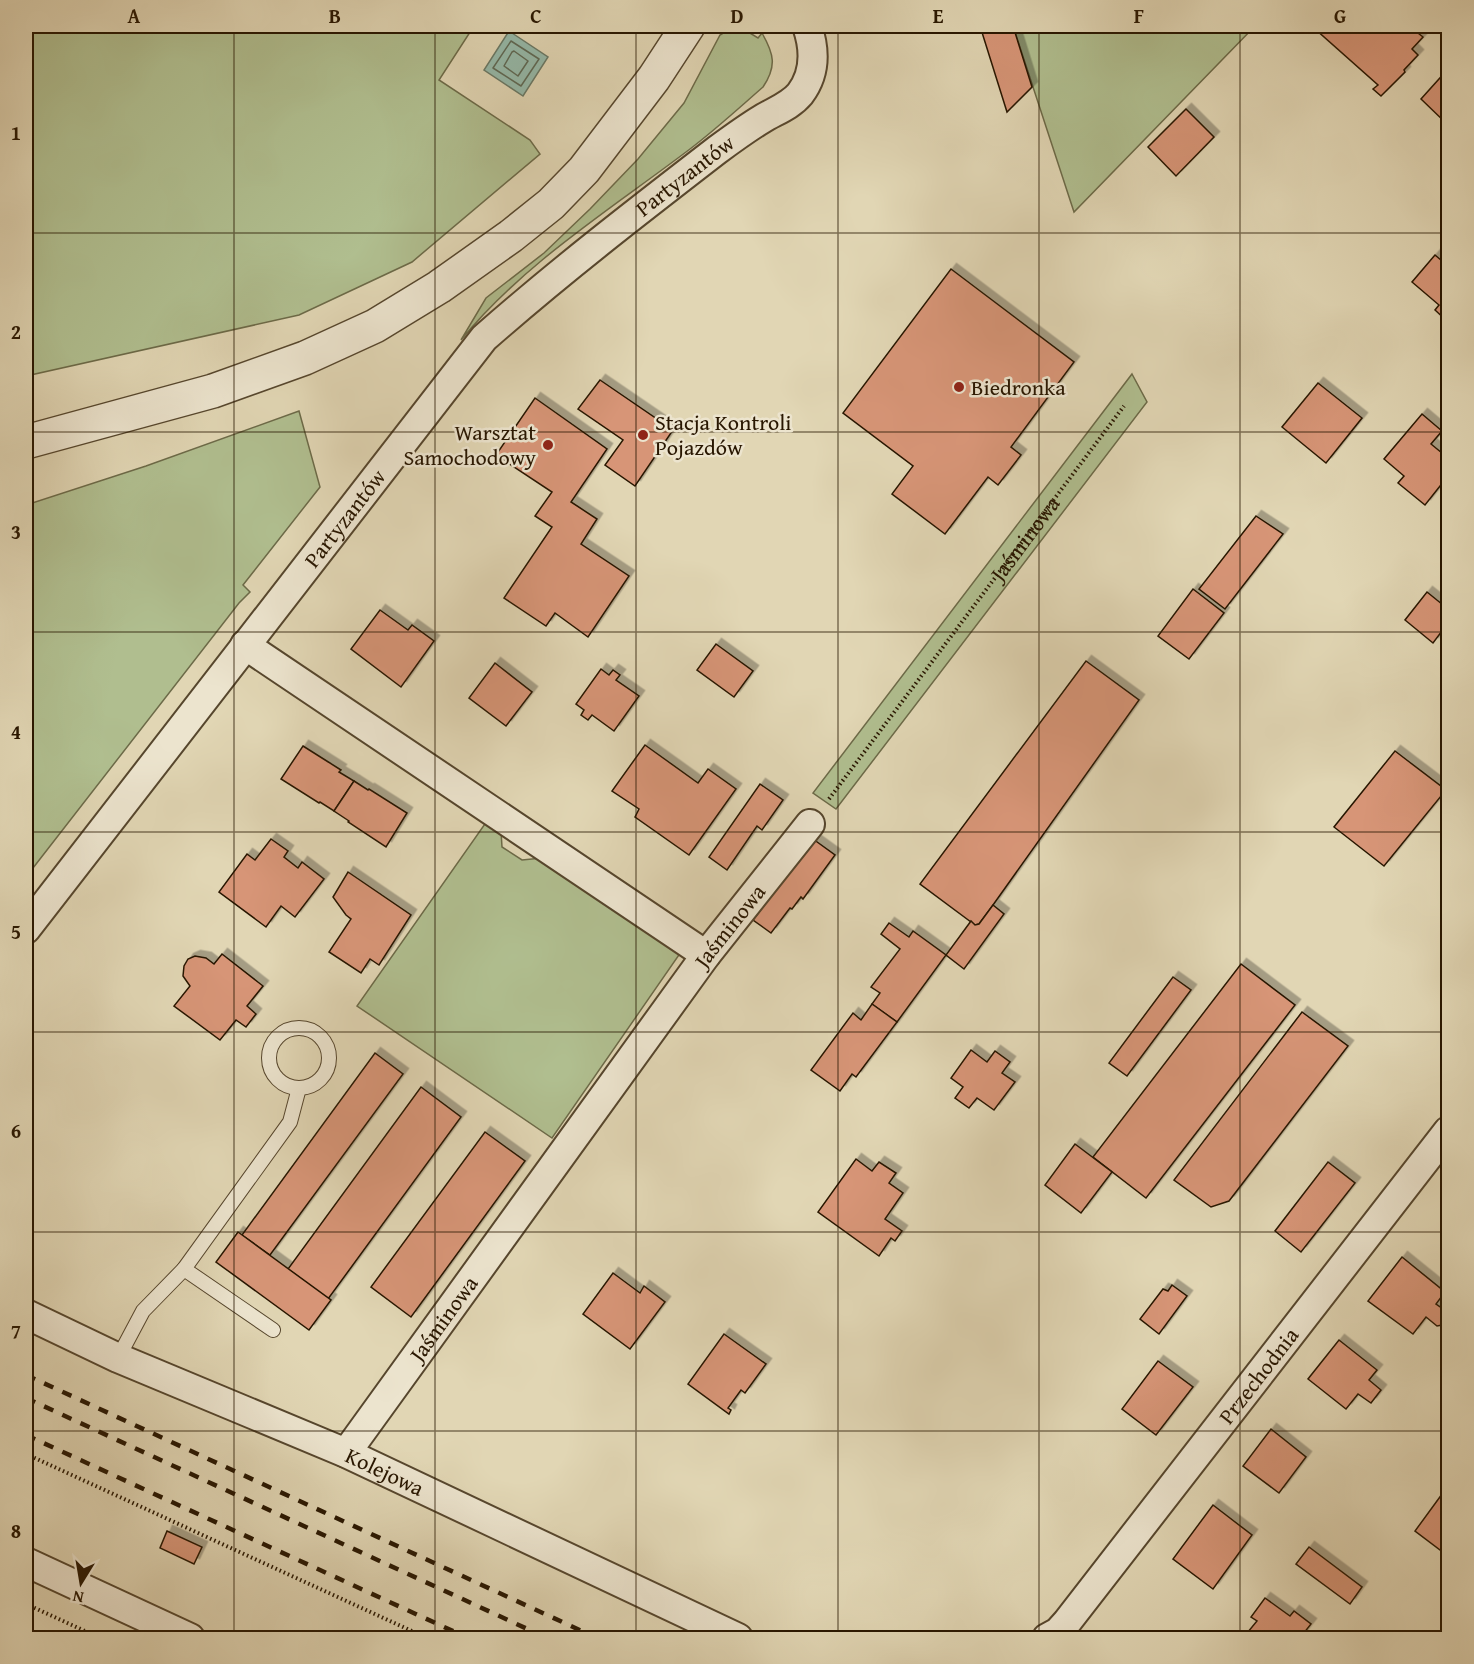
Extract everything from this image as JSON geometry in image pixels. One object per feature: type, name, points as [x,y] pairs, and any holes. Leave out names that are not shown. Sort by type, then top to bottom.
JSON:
[{"type":"street","points":[[26,441],[213,391],[305,358],[375,326],[439,287],[511,236],[551,204],[584,170],[654,78],[688,26]]},
{"type":"street","name":"Partyzantów","points":[[26,929],[484,338],[542,287],[719,149],[761,119],[790,104],[800,94],[808,80],[814,52],[807,26]]},
{"type":"street","points":[[245,645],[706,955]]},
{"type":"street","name":"Jaśminowa","points":[[346,1453],[706,955],[810,824]]},
{"type":"street","name":"Przechodnia","points":[[1057,1630],[1449,1131]]},
{"type":"street","name":"Kolejowa","points":[[26,1314],[118,1358],[346,1453],[738,1638]]},
{"type":"street","points":[[26,1562],[190,1638]]},
{"type":"lane","points":[[299,1028],[315,1032],[326,1043],[330,1058],[326,1073],[314,1084],[299,1088],[284,1084],[273,1073],[269,1058],[273,1043],[284,1031],[299,1028]]},
{"type":"lane","points":[[118,1358],[143,1311],[184,1269],[290,1122],[299,1088]]},
{"type":"lane","points":[[184,1269],[273,1330]]},
{"type":"path","name":"Jaśminowa","points":[[810,824],[1124,406]]},
{"type":"path","points":[[26,1454],[427,1638]]},
{"type":"path","points":[[26,1604],[100,1638]]},
{"type":"shaded area","points":[[26,26],[474,26],[439,80],[530,140],[540,154],[412,262],[299,315],[26,376]]},
{"type":"shaded area","points":[[1013,26],[1255,26],[1074,212]]},
{"type":"shaded area","points":[[738,28],[758,38],[762,33],[769,47],[772,66],[763,87],[699,142],[599,215],[540,262],[512,286],[461,340],[486,298],[544,253],[638,159],[684,103],[720,35],[730,29]]},
{"type":"shaded area","points":[[1132,374],[1147,402],[836,809],[813,793]]},
{"type":"shaded area","points":[[299,411],[320,487],[243,585],[250,592],[239,603],[26,877],[26,505],[146,466]]},
{"type":"shaded area","points":[[487,821],[501,831],[502,847],[522,860],[542,858],[681,952],[552,1138],[357,1006]]},
{"type":"water","points":[[509,31],[548,57],[523,96],[484,70]]},
{"type":"building","points":[[980,26],[1013,26],[1032,87],[1007,112]]},
{"type":"building","points":[[1317,26],[1409,26],[1423,37],[1412,49],[1418,55],[1381,96],[1373,89],[1378,85],[1314,28]]},
{"type":"building","points":[[1448,69],[1448,125],[1421,99]]},
{"type":"building","points":[[1186,109],[1214,137],[1176,176],[1148,147]]},
{"type":"building","points":[[1435,255],[1448,266],[1448,322],[1435,310],[1439,305],[1412,282]]},
{"type":"building","name":"Biedronka","points":[[951,269],[1074,362],[1011,447],[1021,455],[998,485],[988,477],[945,534],[892,494],[913,466],[843,413]]},
{"type":"building","name":"Stacja Kontroli Pojazdów","points":[[600,380],[673,430],[635,486],[605,465],[623,440],[578,409]]},
{"type":"building","points":[[1318,383],[1362,418],[1326,463],[1282,427]]},
{"type":"building","points":[[535,398],[607,449],[571,502],[597,519],[581,544],[629,576],[588,637],[555,613],[546,626],[504,598],[552,527],[535,516],[552,492],[496,455]]},
{"type":"building","points":[[1422,414],[1442,431],[1431,444],[1448,458],[1448,476],[1425,505],[1398,483],[1404,476],[1384,459]]},
{"type":"building","points":[[1256,516],[1283,534],[1225,609],[1199,589]]},
{"type":"building","points":[[1193,589],[1224,613],[1189,659],[1158,636]]},
{"type":"building","points":[[1427,592],[1448,609],[1448,623],[1433,643],[1405,620]]},
{"type":"building","points":[[380,610],[408,630],[412,625],[434,641],[401,687],[351,649]]},
{"type":"building","points":[[716,644],[753,671],[734,697],[697,670]]},
{"type":"building","points":[[1086,661],[1139,700],[993,905],[979,924],[975,925],[920,884]]},
{"type":"building","points":[[495,663],[532,692],[506,726],[469,698]]},
{"type":"building","points":[[601,669],[609,675],[613,670],[620,675],[616,680],[639,696],[614,731],[592,715],[588,720],[581,715],[584,710],[576,704]]},
{"type":"building","points":[[645,745],[698,783],[708,769],[736,789],[689,855],[635,817],[639,809],[612,791]]},
{"type":"building","points":[[303,746],[354,781],[334,811],[281,779]]},
{"type":"building","points":[[1395,751],[1446,790],[1384,866],[1334,827]]},
{"type":"building","points":[[354,781],[407,813],[386,847],[334,811]]},
{"type":"building","points":[[760,784],[783,800],[762,830],[757,826],[727,870],[709,857]]},
{"type":"building","points":[[271,839],[288,851],[284,857],[298,868],[302,862],[324,879],[295,917],[281,906],[266,927],[219,892],[247,854],[255,860]]},
{"type":"building","points":[[813,839],[835,855],[803,899],[801,897],[792,909],[790,908],[771,933],[753,920]]},
{"type":"building","points":[[348,872],[411,915],[379,965],[370,959],[361,973],[329,952],[351,919],[333,897]]},
{"type":"building","points":[[993,905],[1004,914],[964,969],[946,955],[971,921],[975,925],[979,924]]},
{"type":"building","points":[[889,923],[909,937],[913,931],[946,955],[897,1022],[872,1004],[880,993],[871,987],[900,949],[881,934]]},
{"type":"building","points":[[222,954],[263,986],[247,1006],[256,1014],[246,1027],[236,1020],[220,1040],[174,1006],[190,986],[183,976],[184,966],[188,959],[195,956],[206,958],[214,964]]},
{"type":"building","points":[[1241,964],[1295,1005],[1146,1198],[1093,1157]]},
{"type":"building","points":[[1173,977],[1191,990],[1127,1076],[1109,1063]]},
{"type":"building","points":[[872,1004],[897,1022],[856,1077],[852,1074],[840,1091],[811,1070],[853,1013],[861,1020]]},
{"type":"building","points":[[1302,1012],[1348,1046],[1229,1201],[1211,1207],[1174,1180]]},
{"type":"building","points":[[971,1050],[987,1062],[995,1051],[1010,1062],[1002,1073],[1015,1082],[994,1110],[977,1098],[969,1108],[955,1098],[963,1087],[951,1078]]},
{"type":"building","points":[[375,1053],[403,1074],[270,1255],[242,1235]]},
{"type":"building","points":[[421,1087],[461,1117],[328,1299],[288,1269]]},
{"type":"building","points":[[485,1132],[525,1161],[411,1317],[371,1287]]},
{"type":"building","points":[[1075,1144],[1112,1172],[1081,1213],[1045,1185]]},
{"type":"building","points":[[856,1159],[872,1171],[879,1162],[896,1173],[889,1183],[903,1193],[885,1219],[902,1231],[895,1241],[891,1238],[879,1256],[818,1212]]},
{"type":"building","points":[[1328,1162],[1355,1183],[1301,1252],[1275,1231]]},
{"type":"building","points":[[238,1232],[331,1300],[309,1330],[216,1262]]},
{"type":"building","points":[[1402,1257],[1445,1292],[1436,1304],[1446,1311],[1447,1318],[1442,1325],[1437,1326],[1426,1317],[1413,1334],[1368,1301]]},
{"type":"building","points":[[613,1273],[640,1293],[644,1286],[665,1302],[630,1349],[583,1314]]},
{"type":"building","points":[[1172,1285],[1187,1296],[1159,1334],[1140,1319],[1163,1289],[1168,1291]]},
{"type":"building","points":[[724,1334],[766,1364],[745,1393],[741,1390],[728,1408],[731,1410],[729,1414],[688,1384]]},
{"type":"building","points":[[1339,1340],[1377,1370],[1369,1380],[1381,1390],[1371,1403],[1358,1394],[1346,1409],[1308,1379]]},
{"type":"building","points":[[1158,1361],[1193,1387],[1156,1435],[1122,1409]]},
{"type":"building","points":[[1271,1429],[1306,1457],[1279,1493],[1243,1466]]},
{"type":"building","points":[[1445,1490],[1448,1493],[1448,1556],[1415,1531]]},
{"type":"building","points":[[1213,1505],[1252,1535],[1213,1589],[1173,1559]]},
{"type":"building","points":[[167,1531],[202,1547],[194,1564],[160,1548]]},
{"type":"building","points":[[1309,1547],[1362,1587],[1350,1604],[1296,1564]]},
{"type":"building","points":[[1265,1598],[1290,1616],[1294,1611],[1311,1624],[1300,1638],[1243,1638],[1257,1621],[1251,1617]]},
{"type":"railway","points":[[26,1375],[597,1638]]},
{"type":"railway","points":[[26,1398],[547,1638]]},
{"type":"railway","points":[[26,1435],[468,1638]]},
{"type":"place","name":"Biedronka","points":[[959,387]]},
{"type":"place","name":"Stacja Kontroli Pojazdów","points":[[643,435]]},
{"type":"place","name":"Warsztat Samochodowy","points":[[548,445]]}]
